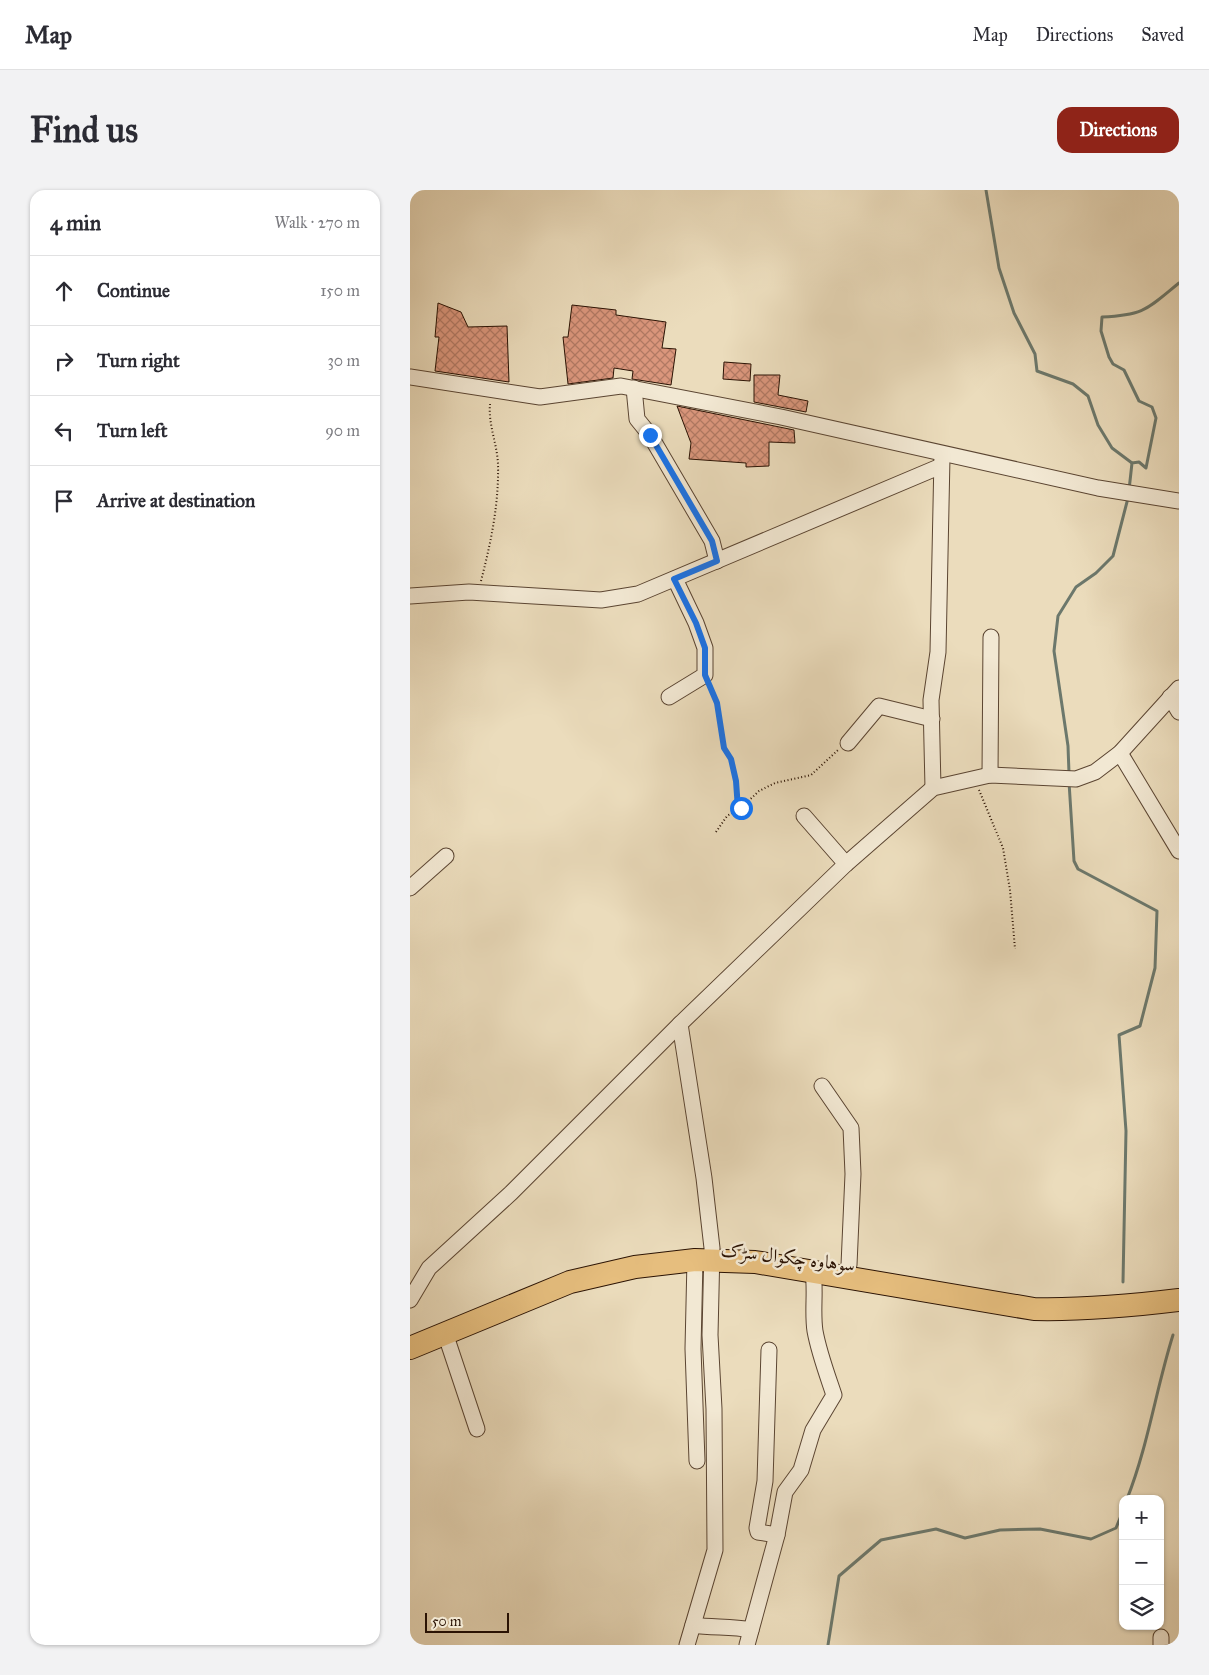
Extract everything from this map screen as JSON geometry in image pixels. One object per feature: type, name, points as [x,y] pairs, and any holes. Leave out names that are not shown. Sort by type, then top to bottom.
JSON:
[{"type":"highway","name":"سوہاوہ چکوال سڑک","points":[[410,1332],[566,1267],[632,1254],[706,1256],[752,1251],[1040,1296],[1179,1289]]},
{"type":"highway","points":[[410,1348],[570,1282],[635,1267],[706,1256],[756,1262],[1034,1309],[1102,1308],[1179,1300]]},
{"type":"street","points":[[410,377],[492,388],[540,397],[621,386],[634,388],[780,417],[942,459],[1179,501]]},
{"type":"street","points":[[634,388],[637,419],[650,435],[712,541],[717,561]]},
{"type":"street","points":[[410,596],[478,593],[601,600],[638,594],[717,561],[942,459]]},
{"type":"street","points":[[933,788],[931,700],[938,652],[942,459]]},
{"type":"street","points":[[669,697],[705,675],[705,648],[696,623],[674,579]]},
{"type":"street","points":[[990,637],[990,775]]},
{"type":"street","points":[[1175,693],[1179,712]]},
{"type":"street","points":[[410,1300],[429,1268],[512,1193],[680,1024],[846,864],[933,788],[990,775],[1069,779],[1095,772],[1120,753],[1175,693]]},
{"type":"street","points":[[848,743],[879,706],[932,719]]},
{"type":"street","points":[[1120,753],[1179,851]]},
{"type":"street","points":[[804,816],[846,864]]},
{"type":"street","points":[[410,888],[446,856]]},
{"type":"street","points":[[680,1024],[704,1178],[714,1409],[715,1550],[687,1645]]},
{"type":"street","points":[[822,1086],[851,1128],[853,1174],[849,1265]]},
{"type":"street","points":[[696,1461],[693,1349],[706,1256]]},
{"type":"street","points":[[693,1625],[716,1628],[729,1626],[749,1638],[777,1535],[786,1492],[801,1470],[813,1430],[834,1395],[820,1356],[814,1328],[816,1290],[813,1272]]},
{"type":"street","points":[[445,1333],[477,1429]]},
{"type":"street","points":[[769,1350],[765,1481],[757,1528],[758,1532],[777,1535]]},
{"type":"path","points":[[478,593],[498,505],[498,463],[495,433],[489,416],[492,388]]},
{"type":"path","points":[[705,675],[717,703],[724,748],[731,759],[736,781],[738,809]]},
{"type":"path","points":[[716,832],[727,816],[759,791],[775,783],[811,775],[834,752],[848,743]]},
{"type":"path","points":[[974,778],[1003,848],[1010,890],[1015,949]]},
{"type":"building","points":[[438,303],[461,312],[468,327],[507,326],[509,382],[435,371],[439,337],[435,337]]},
{"type":"building","points":[[572,305],[616,310],[616,315],[666,322],[662,348],[676,349],[671,385],[632,379],[633,371],[614,368],[613,378],[568,384],[563,337],[568,337]]},
{"type":"building","points":[[724,362],[751,364],[750,381],[723,379]]},
{"type":"building","points":[[754,375],[780,375],[778,395],[808,401],[806,412],[754,402]]},
{"type":"building","points":[[677,406],[794,430],[795,443],[769,442],[769,466],[746,467],[746,463],[689,459],[691,443]]},
{"type":"waterway","points":[[986,190],[999,268],[1014,313],[1035,354],[1037,371],[1073,384],[1088,396],[1098,425],[1112,448],[1132,463]]},
{"type":"waterway","points":[[1129,490],[1132,463],[1139,462],[1146,468],[1156,418],[1152,407],[1139,401],[1124,370],[1113,364],[1109,357],[1101,331],[1102,317],[1128,314],[1145,309],[1179,283]]},
{"type":"waterway","points":[[1069,773],[1068,746],[1054,651],[1058,616],[1076,587],[1096,573],[1113,556],[1128,498]]},
{"type":"waterway","points":[[1069,782],[1074,861],[1078,869],[1157,911],[1155,968],[1140,1026],[1119,1035],[1126,1131],[1123,1282]]},
{"type":"waterway","points":[[1128,1495],[1141,1459],[1173,1335]]},
{"type":"waterway","points":[[828,1645],[839,1576],[881,1540],[936,1529],[965,1538],[1000,1530],[1040,1529],[1091,1539],[1116,1528],[1119,1521]]},
{"type":"route","points":[[650,435],[712,541],[717,561],[674,579],[696,623],[705,648],[705,675],[717,703],[724,748],[731,759],[736,781],[738,809],[741,808]]}]
